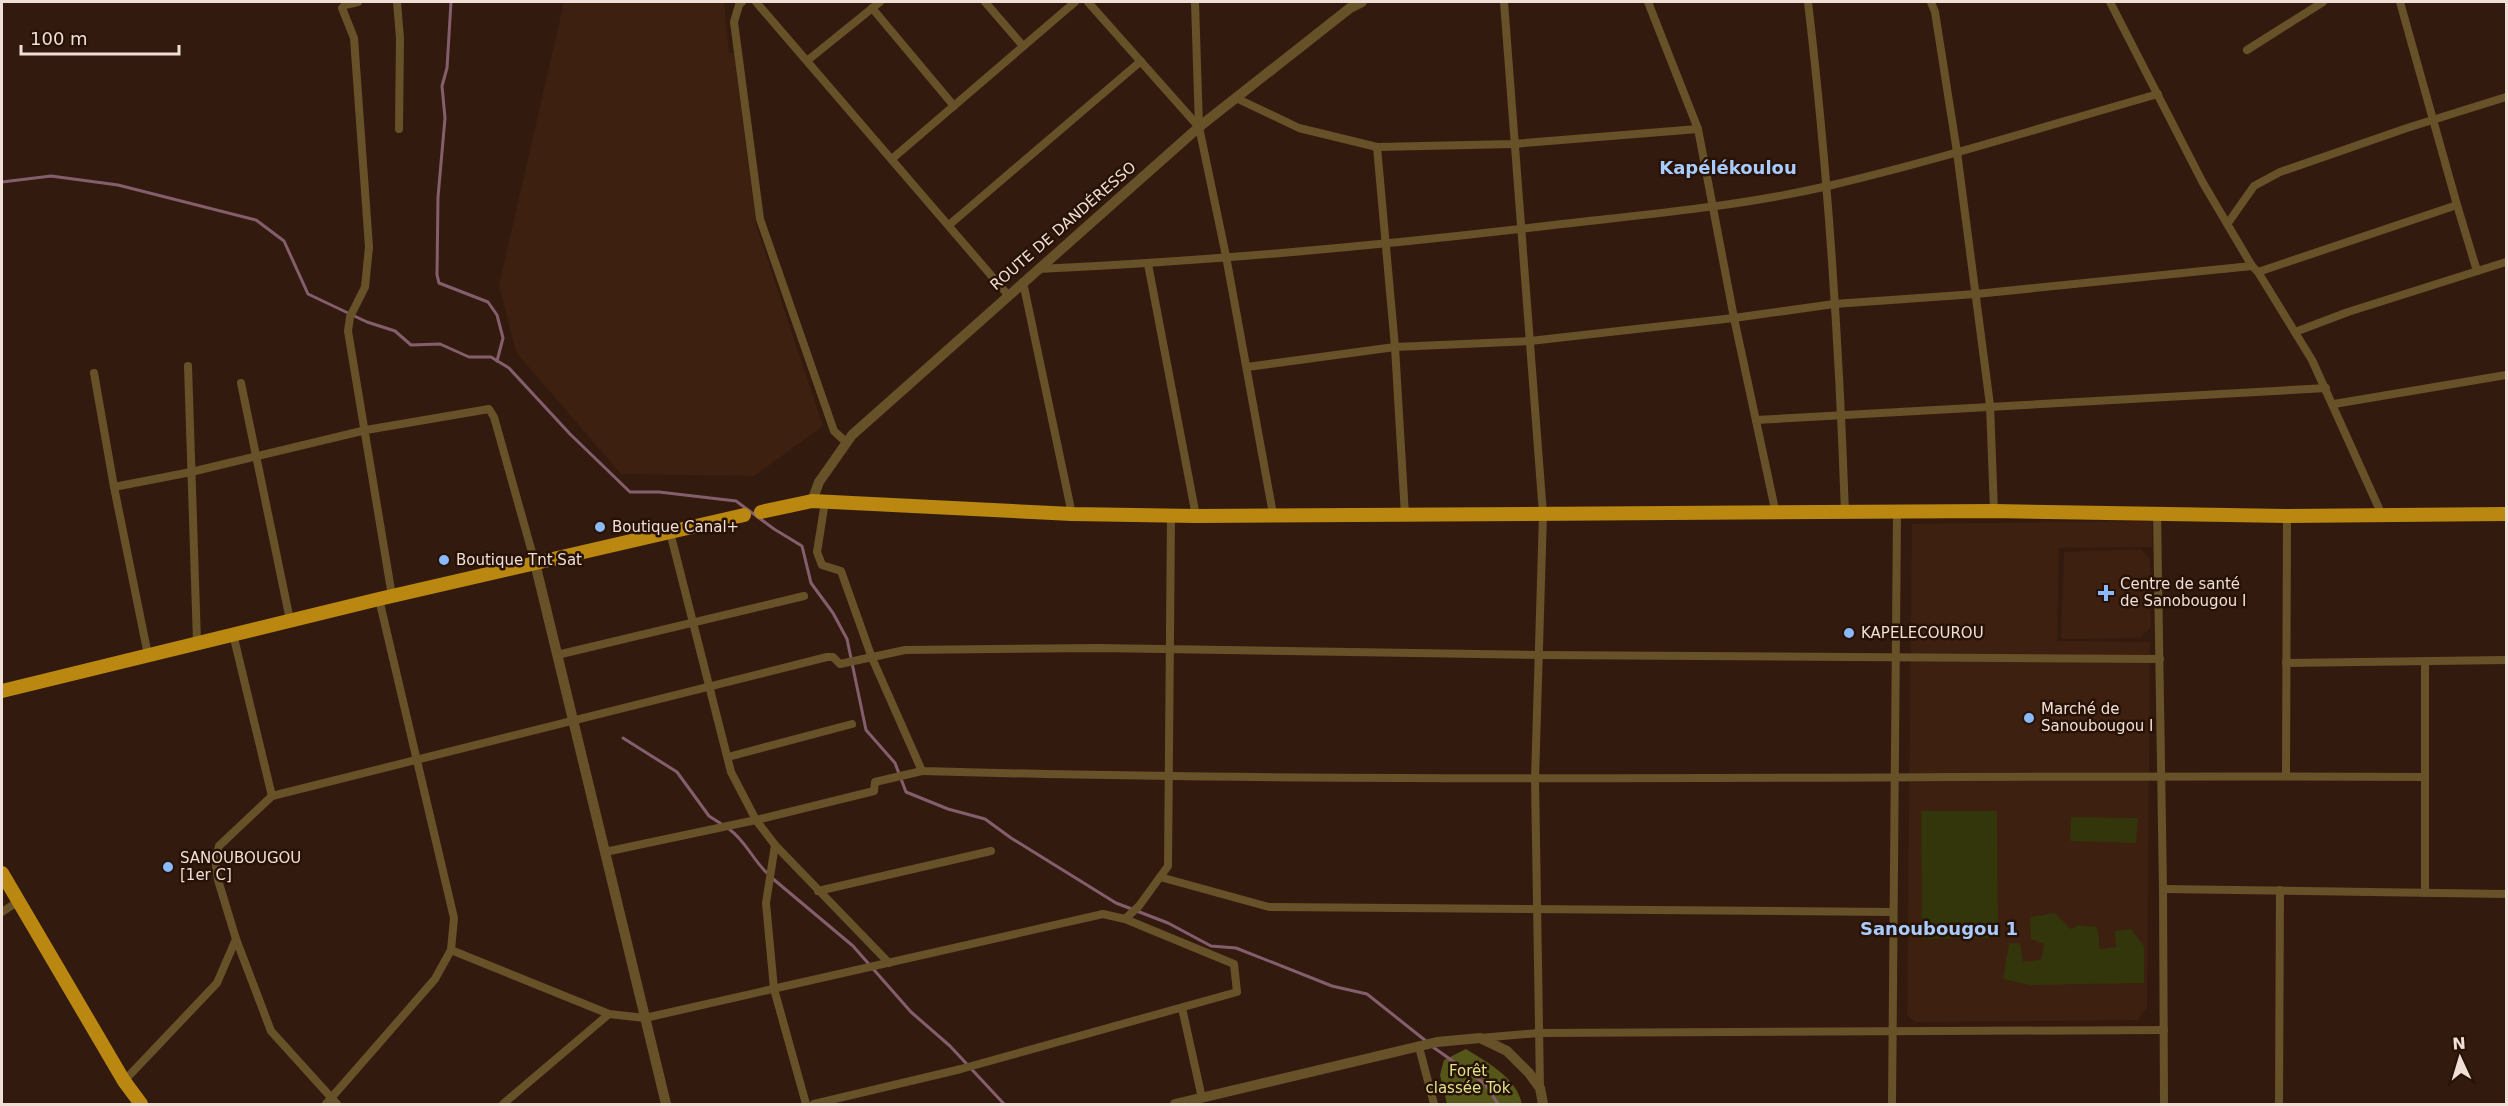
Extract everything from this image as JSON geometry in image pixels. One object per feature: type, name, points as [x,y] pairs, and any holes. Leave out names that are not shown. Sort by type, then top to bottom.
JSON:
[{"type":"highway","points":[[761,512],[818,502],[1072,514],[1196,516],[1994,511],[2287,516],[2506,514]]},
{"type":"highway","points":[[2,691],[386,597],[744,515]]},
{"type":"highway","points":[[2,873],[124,1081],[141,1104]]},
{"type":"street","points":[[358,2],[342,8],[354,38],[369,247],[365,287],[352,314],[348,331],[366,430],[386,597],[417,759],[454,918],[451,950],[435,979],[332,1102],[271,1031],[218,880],[215,860],[219,846],[272,795],[417,759],[574,722],[826,657],[833,657],[840,664],[905,650],[1170,649],[1539,655],[2160,659]]},
{"type":"street","points":[[397,2],[400,38],[399,129]]},
{"type":"street","points":[[742,2],[734,22],[760,219],[834,431],[847,443]]},
{"type":"street","points":[[756,2],[893,158],[1008,295]]},
{"type":"street","points":[[808,60],[880,2]]},
{"type":"street","points":[[985,2],[1023,46]]},
{"type":"street","points":[[893,158],[1075,2]]},
{"type":"street","points":[[1088,2],[1199,127]]},
{"type":"street","points":[[1195,2],[1199,127],[1226,256],[1273,514]]},
{"type":"street","name":"ROUTE DE DANDÉRESSO","points":[[818,502],[819,482],[847,443],[1008,295],[1199,127],[1348,5],[1362,2]]},
{"type":"street","points":[[1504,2],[1513,144],[1522,229],[1543,514],[1535,779],[1540,1088],[1543,1104]]},
{"type":"street","points":[[1648,2],[1698,129],[1734,318],[1776,514]]},
{"type":"street","points":[[1808,2],[1826,186],[1842,414],[1845,513]]},
{"type":"street","points":[[1931,2],[1935,12],[1957,152],[1990,405],[1994,511]]},
{"type":"street","points":[[2110,2],[2203,183],[2295,332],[2326,388],[2382,515]]},
{"type":"street","points":[[2247,50],[2323,2]]},
{"type":"street","points":[[2400,2],[2478,271]]},
{"type":"street","points":[[872,8],[954,106]]},
{"type":"street","points":[[949,225],[1141,61]]},
{"type":"street","points":[[1038,269],[1148,264],[1386,244],[1713,206],[1826,186],[1957,152],[2158,94]]},
{"type":"street","points":[[2228,223],[2253,186],[2280,172],[2506,97]]},
{"type":"street","points":[[1236,98],[1299,128],[1377,147],[1513,144],[1698,129]]},
{"type":"street","points":[[1377,147],[1395,347],[1405,515]]},
{"type":"street","points":[[1247,367],[1395,347],[1530,341],[1734,318],[1834,304],[2255,269],[2457,205]]},
{"type":"street","points":[[2295,332],[2348,312],[2506,262]]},
{"type":"street","points":[[1148,264],[1196,516]]},
{"type":"street","points":[[1023,282],[1072,514]]},
{"type":"street","points":[[188,366],[197,642]]},
{"type":"street","points":[[94,373],[148,655]]},
{"type":"street","points":[[2334,404],[2506,375]]},
{"type":"street","points":[[241,383],[290,620]]},
{"type":"street","points":[[1756,420],[1990,405],[2326,388]]},
{"type":"street","points":[[114,487],[191,472],[366,430],[489,409],[494,417],[535,563],[666,1104]]},
{"type":"street","points":[[818,502],[817,552],[822,565],[841,571],[872,658],[922,771]]},
{"type":"street","points":[[1892,1104],[1897,513]]},
{"type":"street","points":[[2157,513],[2162,776],[2164,1104]]},
{"type":"street","points":[[1127,917],[1139,906],[1168,866],[1172,515]]},
{"type":"street","points":[[2286,776],[2287,516]]},
{"type":"street","points":[[670,532],[732,772],[756,820],[775,845],[889,963]]},
{"type":"street","points":[[557,655],[804,596]]},
{"type":"street","points":[[233,634],[272,795]]},
{"type":"street","points":[[2286,663],[2506,660]]},
{"type":"street","points":[[2425,661],[2425,892]]},
{"type":"street","points":[[728,757],[852,724]]},
{"type":"street","points":[[605,852],[756,820],[874,791],[875,782],[922,771],[1169,778],[1349,776],[1535,779],[2425,777]]},
{"type":"street","points":[[775,845],[766,903],[774,989],[806,1104]]},
{"type":"street","points":[[818,891],[991,851]]},
{"type":"street","points":[[1160,877],[1269,907],[1892,912]]},
{"type":"street","points":[[2163,889],[2506,894]]},
{"type":"street","points":[[2279,1104],[2280,890]]},
{"type":"street","points":[[2,912],[19,901]]},
{"type":"street","points":[[451,950],[609,1014],[645,1018],[1103,914],[1127,917],[1234,964],[1237,992],[961,1069],[814,1104]]},
{"type":"street","points":[[124,1081],[217,983],[237,939]]},
{"type":"street","points":[[1182,1008],[1202,1098]]},
{"type":"street","points":[[503,1104],[609,1014]]},
{"type":"street","points":[[1175,1104],[1202,1098],[1215,1100],[1437,1042],[1539,1033],[2164,1030]]},
{"type":"street","points":[[1480,1038],[1507,1051],[1540,1088]]},
{"type":"street","points":[[1420,1047],[1434,1104]]},
{"type":"shaded area","points":[[564,2],[724,2],[729,53],[734,53],[756,225],[823,426],[754,476],[621,474],[516,352],[499,285]]},
{"type":"shaded area","points":[[2152,521],[2152,547],[2059,548],[2057,641],[2150,642],[2147,1007],[2138,1020],[1915,1022],[1907,1015],[1912,524]]},
{"type":"shaded area","name":"Centre de santé de Sanobougou I","points":[[2140,549],[2150,559],[2151,627],[2140,638],[2061,639],[2064,552]]},
{"type":"shaded area","points":[[1921,811],[1997,811],[1998,938],[1922,939]]},
{"type":"shaded area","points":[[2071,817],[2138,818],[2136,843],[2070,841]]},
{"type":"shaded area","points":[[2055,913],[2071,929],[2079,925],[2097,927],[2100,949],[2116,947],[2115,931],[2131,929],[2144,946],[2144,983],[2031,985],[2003,979],[2009,943],[2020,943],[2023,962],[2041,960],[2044,944],[2031,939],[2030,917]]},
{"type":"green space","name":"Forêt classée Tok","points":[[1466,1049],[1492,1065],[1507,1078],[1519,1094],[1522,1104],[1447,1104],[1440,1075],[1444,1060]]},
{"type":"waterway","points":[[451,2],[447,68],[442,86],[445,118],[438,197],[437,275],[439,283],[488,302],[497,315],[503,338],[497,361]]},
{"type":"waterway","points":[[2,182],[51,176],[118,185],[256,220],[284,241],[308,294],[367,322],[395,331],[411,345],[440,344],[469,357],[491,357],[509,368],[570,434],[630,492],[659,492],[736,501],[802,546],[811,583],[833,613],[847,639],[866,730],[895,763],[906,792],[948,809],[985,819],[1011,838],[1116,903],[1168,923],[1211,946],[1236,948],[1332,986],[1367,994],[1426,1041]]},
{"type":"waterway","points":[[623,738],[677,772],[709,816],[723,825]]},
{"type":"waterway","points":[[729,829],[767,873]]},
{"type":"waterway","points":[[772,878],[853,946],[911,1012],[950,1046],[1004,1104]]},
{"type":"waterway","points":[[1433,1047],[1485,1084],[1498,1104]]},
{"type":"place","name":"Boutique Canal+","points":[[600,527]]},
{"type":"place","name":"Boutique Tnt Sat","points":[[444,560]]},
{"type":"place","name":"Centre de santé de Sanobougou I","points":[[2106,593]]},
{"type":"place","name":"KAPELECOUROU","points":[[1849,633]]},
{"type":"place","name":"Marché de Sanoubougou I","points":[[2029,718]]},
{"type":"place","name":"SANOUBOUGOU [1er C]","points":[[168,867]]},
{"type":"district","name":"Kapélékoulou","points":[[1728,168]]},
{"type":"district","name":"Sanoubougou 1","points":[[1939,929]]}]
